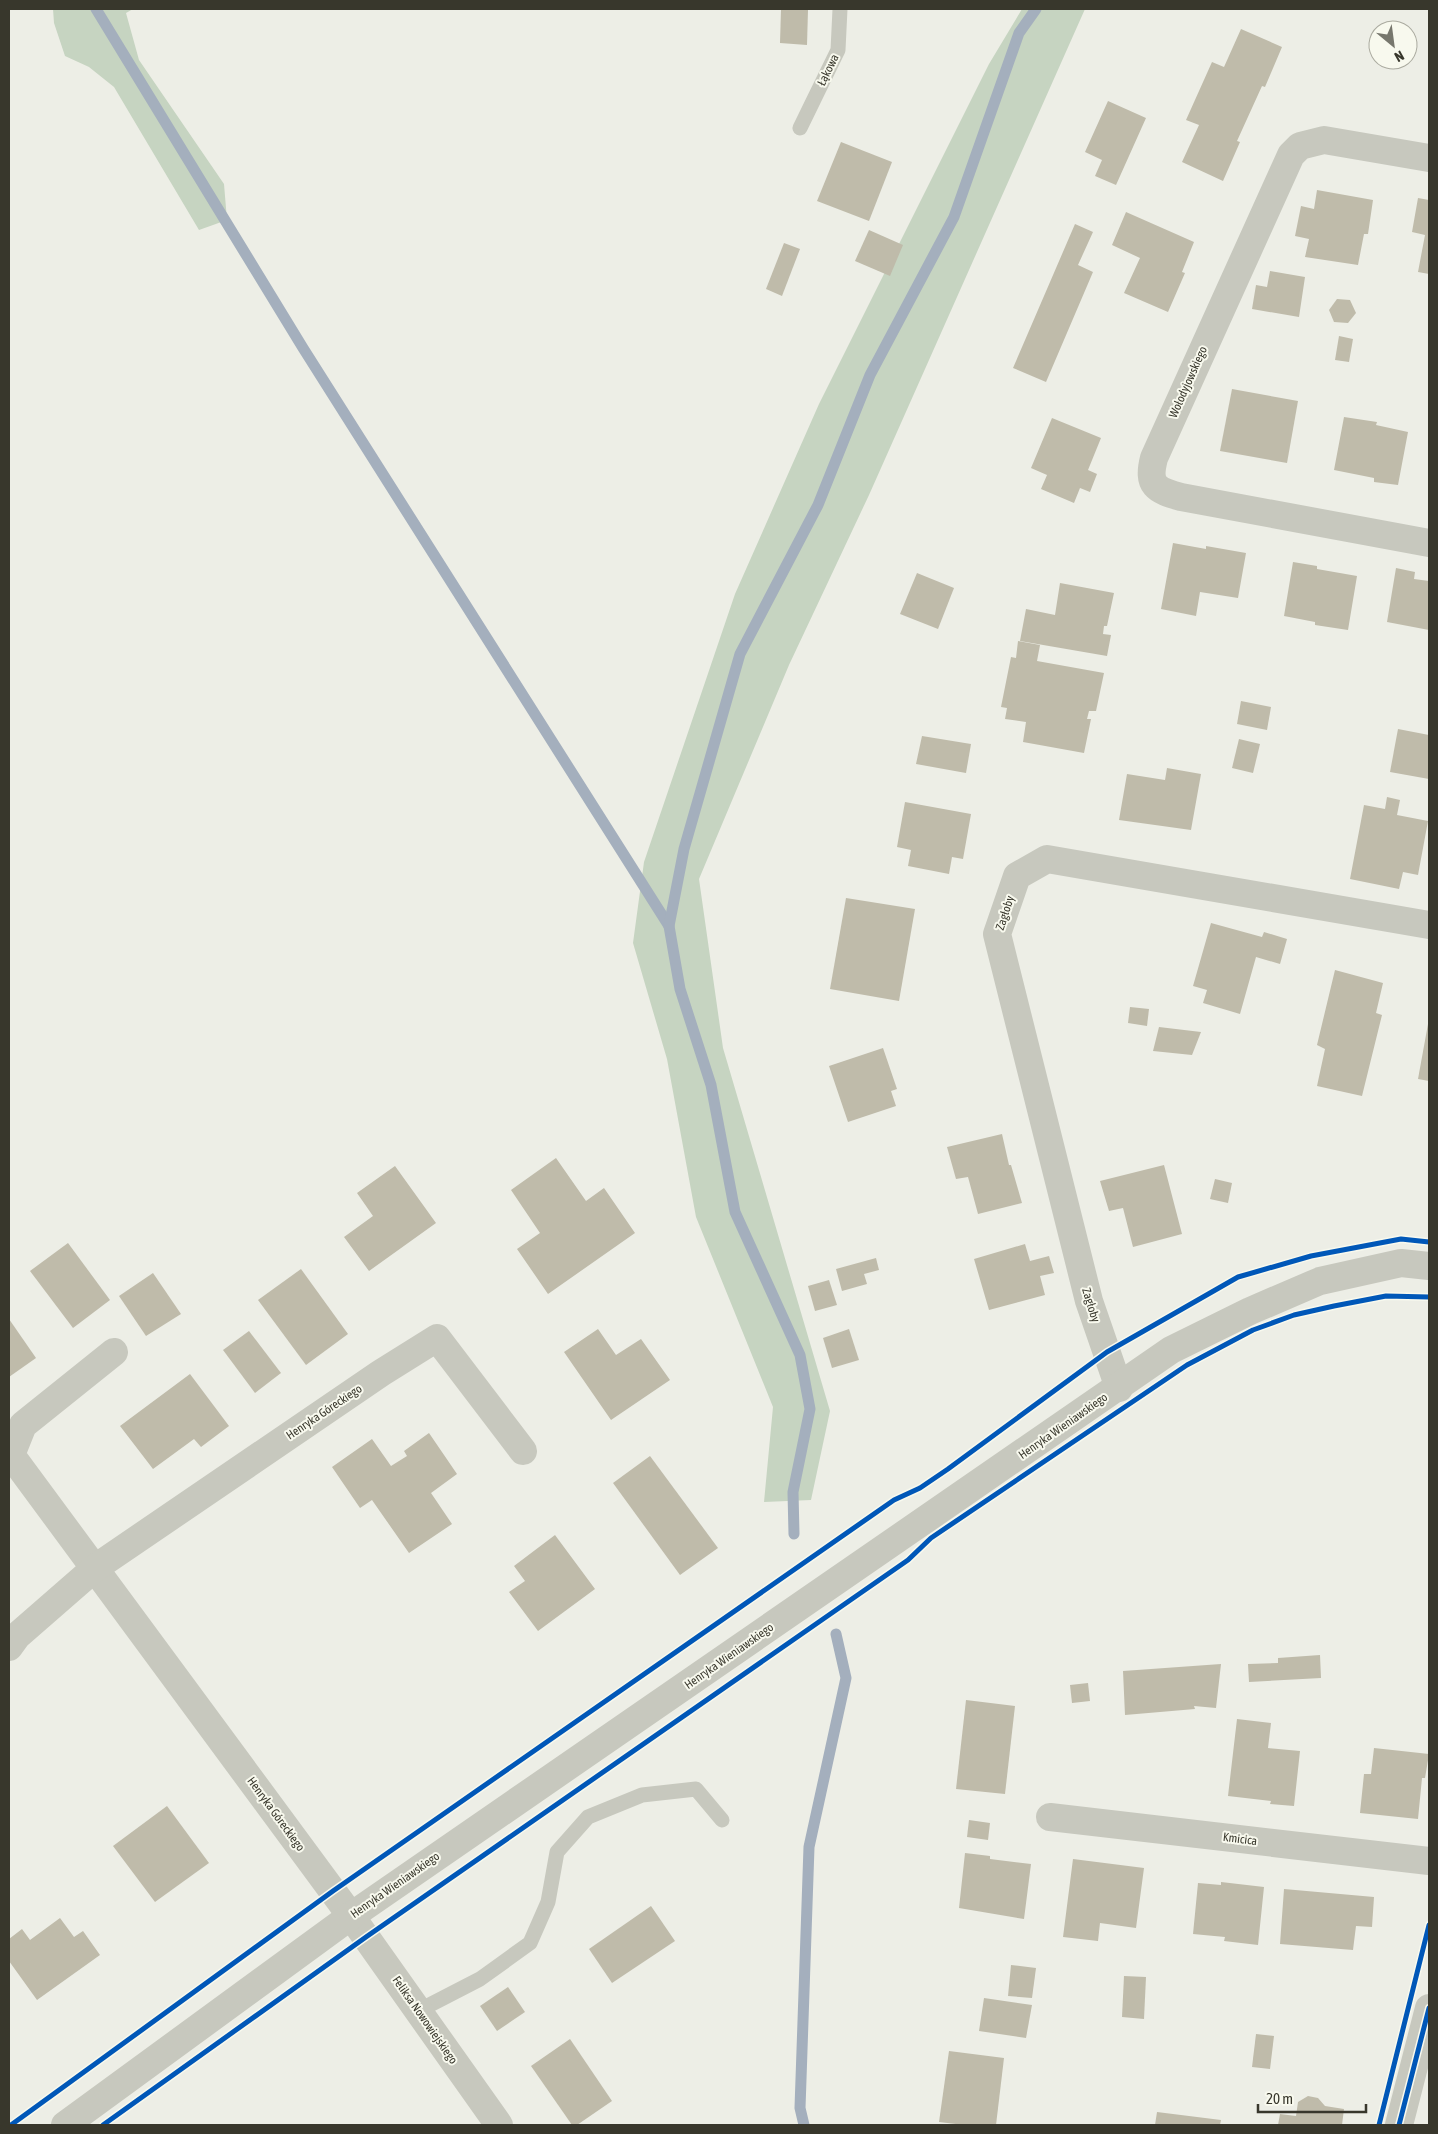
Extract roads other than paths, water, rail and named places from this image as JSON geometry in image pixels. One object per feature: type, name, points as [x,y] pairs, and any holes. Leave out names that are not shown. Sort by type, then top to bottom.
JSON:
[{"type":"street","name":"Wołodyjowskiego","points":[[1429,158],[1324,140],[1300,146],[1291,155],[1154,458],[1150,472],[1154,484],[1161,491],[1181,497],[1429,543]]},
{"type":"street","name":"Zagłoby","points":[[1119,1388],[1089,1301],[997,934],[1017,876],[1047,859],[1429,925]]},
{"type":"street","name":"Henryka Wieniawskiego","points":[[65,2125],[351,1916],[1119,1388],[1171,1350],[1250,1311],[1320,1281],[1401,1263],[1429,1266]]},
{"type":"street","name":"Henryka Góreckiego","points":[[9,1647],[17,1636],[95,1568],[381,1373],[437,1338],[522,1451]]},
{"type":"street","name":"Henryka Góreckiego","points":[[114,1352],[23,1425],[11,1455],[351,1916]]},
{"type":"street","name":"Kmicica","points":[[1050,1817],[1429,1861]]},
{"type":"street","name":"Feliksa Nowowiejskiego","points":[[351,1916],[498,2125]]},
{"type":"street","points":[[1399,2125],[1429,2008]]},
{"type":"lane","name":"Łąkowa","points":[[800,128],[838,50],[840,9]]},
{"type":"lane","points":[[418,2011],[480,1979],[530,1943],[548,1902],[557,1852],[588,1817],[642,1795],[696,1789],[722,1820]]},
{"type":"waterway","points":[[96,9],[303,348],[669,926]]},
{"type":"waterway","points":[[794,1534],[793,1492],[810,1409],[800,1355],[735,1212],[711,1085],[680,989],[669,926],[684,849],[740,654],[818,505],[870,375],[954,217],[1019,33],[1036,9]]},
{"type":"waterway","points":[[804,2125],[800,2108],[809,1847],[846,1678],[836,1634]]}]
